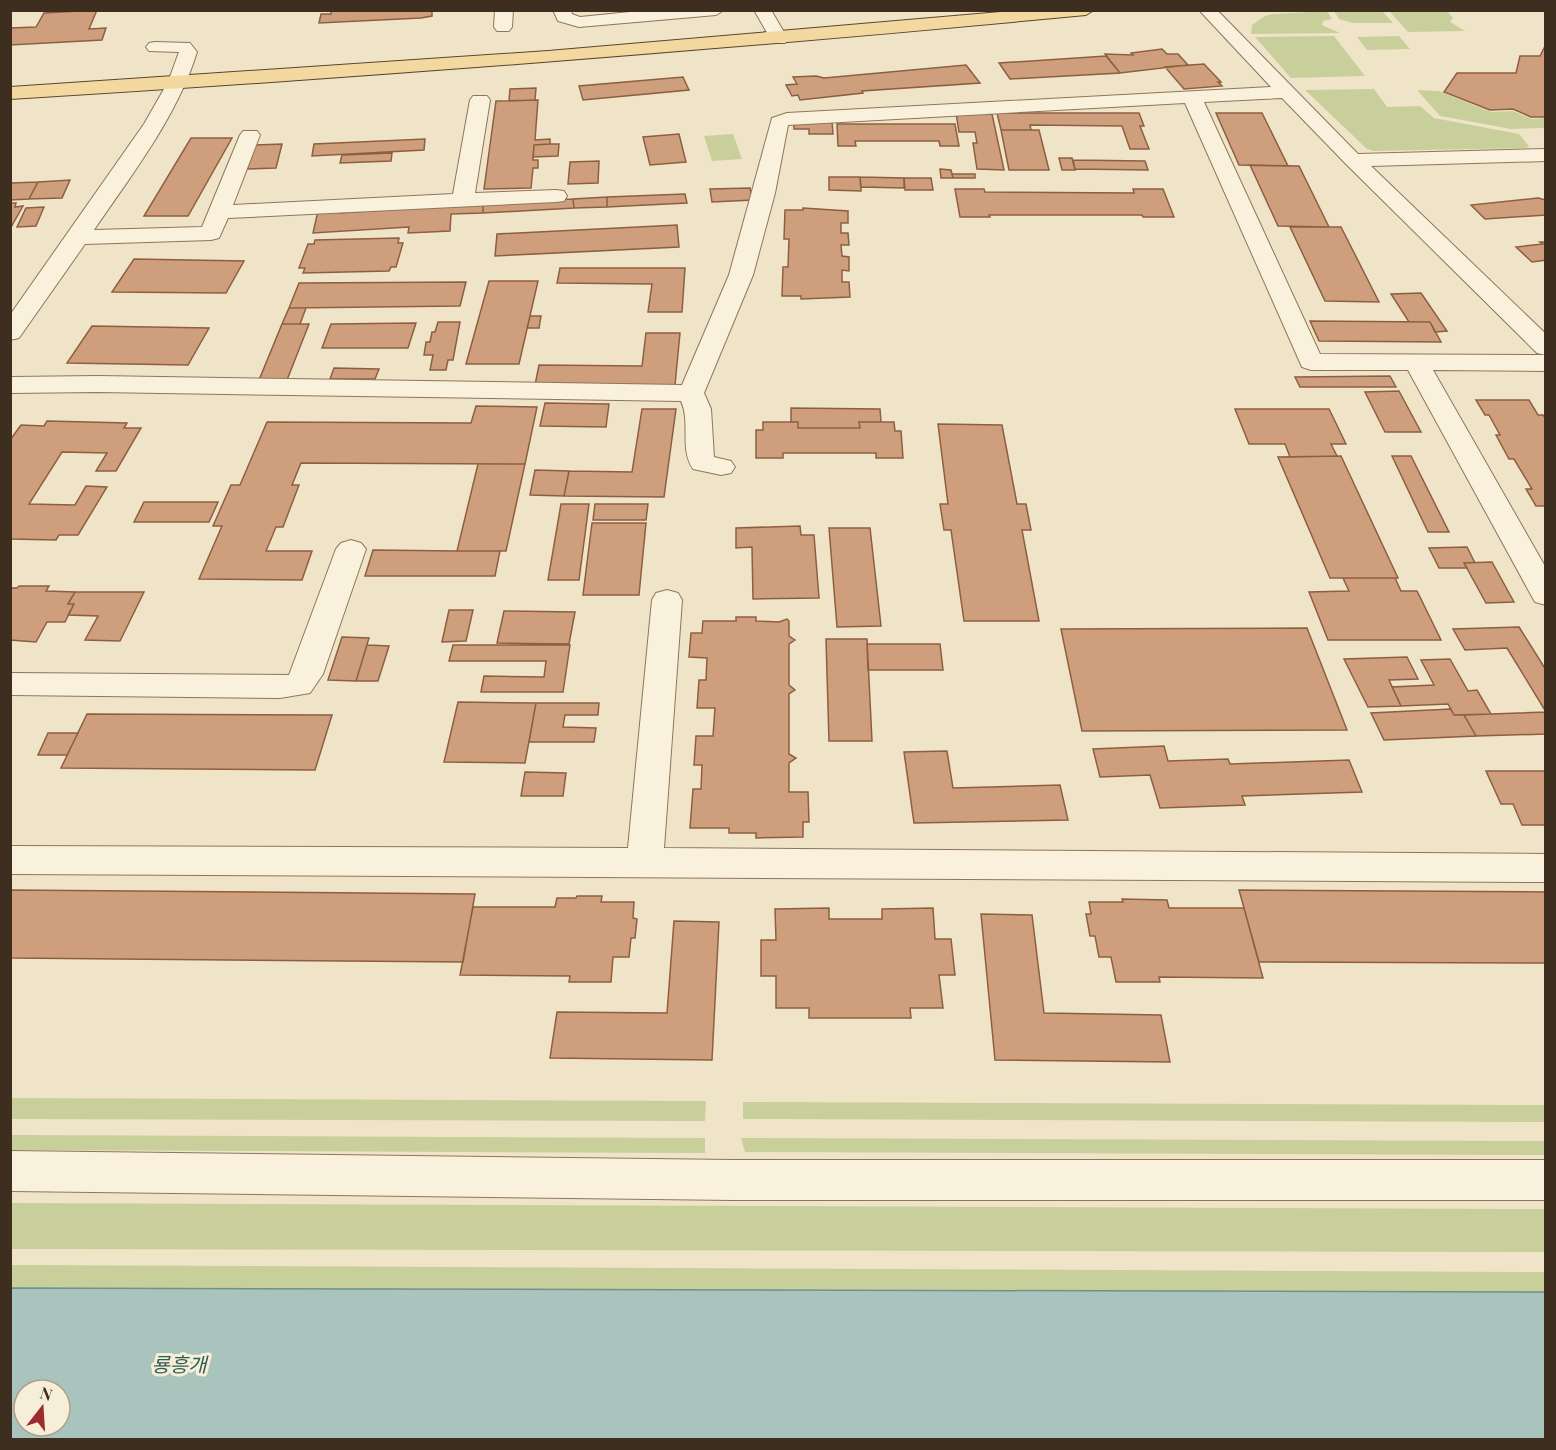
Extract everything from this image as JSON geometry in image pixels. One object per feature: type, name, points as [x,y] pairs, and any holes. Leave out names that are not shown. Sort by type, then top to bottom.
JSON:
[{"type":"main road","points":[[10,93],[176,84],[779,39],[1086,10]]},
{"type":"street","points":[[562,10],[564,17],[579,22],[716,10]]},
{"type":"street","points":[[762,10],[779,39]]},
{"type":"street","points":[[1208,10],[1353,160],[1545,348]]},
{"type":"street","points":[[10,333],[80,237],[168,102],[188,52],[184,47],[155,47]]},
{"type":"street","points":[[721,467],[703,463],[699,453],[698,409],[691,393],[741,275],[764,193],[779,122],[787,119],[1286,92]]},
{"type":"street","points":[[1192,98],[1311,362],[1545,363]]},
{"type":"street","points":[[462,200],[480,100]]},
{"type":"street","points":[[80,237],[211,232],[250,135]]},
{"type":"street","points":[[1353,160],[1545,155]]},
{"type":"street","points":[[218,212],[556,196]]},
{"type":"street","points":[[1416,362],[1545,595]]},
{"type":"street","points":[[10,385],[98,384],[691,393]]},
{"type":"street","points":[[10,684],[269,687],[299,685],[307,674],[351,549]]},
{"type":"street","points":[[645,862],[667,600]]},
{"type":"street","points":[[10,860],[1545,868]]},
{"type":"street","points":[[10,1171],[733,1180],[1545,1180]]},
{"type":"green space","points":[[1327,11],[1332,19],[1323,21],[1322,25],[1340,33],[1251,34],[1252,25],[1265,16]]},
{"type":"green space","points":[[1334,11],[1382,11],[1393,23],[1353,23],[1339,19]]},
{"type":"green space","points":[[1389,11],[1447,11],[1453,18],[1450,22],[1465,31],[1408,32]]},
{"type":"green space","points":[[1334,36],[1365,76],[1291,78],[1255,37]]},
{"type":"green space","points":[[1399,36],[1410,49],[1367,50],[1357,37]]},
{"type":"green space","points":[[1374,89],[1387,107],[1420,106],[1434,118],[1519,134],[1529,146],[1526,148],[1373,151],[1367,149],[1305,90]]},
{"type":"green space","points":[[1417,90],[1439,91],[1491,112],[1513,111],[1532,119],[1545,118],[1545,128],[1511,129],[1440,116]]},
{"type":"green space","points":[[733,134],[742,159],[712,161],[704,136]]},
{"type":"green space","points":[[11,1098],[706,1101],[705,1121],[11,1119]]},
{"type":"green space","points":[[743,1102],[1545,1105],[1546,1122],[743,1119]]},
{"type":"green space","points":[[11,1135],[705,1138],[705,1153],[11,1150]]},
{"type":"green space","points":[[741,1138],[1545,1141],[1546,1155],[745,1152]]},
{"type":"green space","points":[[11,1203],[1545,1209],[1546,1252],[11,1249]]},
{"type":"green space","points":[[11,1265],[1546,1272],[1545,1292],[11,1288]]},
{"type":"water","name":"룡흥개","points":[[11,1288],[1545,1292],[1545,1439],[11,1439]]},
{"type":"building","points":[[97,10],[89,29],[106,28],[102,40],[10,45],[10,28],[36,27],[44,13]]},
{"type":"building","points":[[331,10],[432,10],[432,16],[319,23],[321,14],[331,14]]},
{"type":"building","points":[[1546,44],[1546,117],[1531,117],[1513,109],[1490,110],[1444,92],[1457,73],[1516,73],[1520,56],[1540,56]]},
{"type":"building","points":[[1162,49],[1167,54],[1178,54],[1188,65],[1120,73],[1105,54],[1133,55],[1131,53]]},
{"type":"building","points":[[1106,56],[1120,73],[1010,79],[999,63]]},
{"type":"building","points":[[1204,64],[1222,86],[1184,89],[1165,67]]},
{"type":"building","points":[[966,65],[980,83],[862,91],[863,93],[800,100],[798,95],[792,96],[786,85],[797,84],[793,77],[824,78]]},
{"type":"building","points":[[683,77],[689,90],[583,100],[579,86]]},
{"type":"building","points":[[536,88],[535,100],[509,101],[510,89]]},
{"type":"building","points":[[538,100],[535,140],[550,139],[550,144],[534,145],[533,160],[538,160],[538,168],[533,168],[531,188],[484,189],[496,101]]},
{"type":"building","points":[[956,113],[992,114],[1004,170],[977,169],[973,143],[977,143],[975,132],[959,132]]},
{"type":"building","points":[[997,113],[1139,113],[1144,126],[1140,126],[1149,149],[1130,149],[1122,126],[1030,125],[1031,130],[1001,130]]},
{"type":"building","points":[[1216,113],[1262,113],[1288,166],[1239,165]]},
{"type":"building","points":[[794,121],[832,121],[833,134],[809,134],[809,129],[794,129]]},
{"type":"building","points":[[837,124],[955,124],[959,146],[940,146],[939,141],[855,141],[856,146],[838,146]]},
{"type":"building","points":[[1001,130],[1039,130],[1049,170],[1009,170]]},
{"type":"building","points":[[679,134],[686,162],[650,165],[643,137]]},
{"type":"building","points":[[191,138],[232,138],[188,216],[144,216]]},
{"type":"building","points":[[425,139],[424,150],[312,156],[314,144]]},
{"type":"building","points":[[282,144],[276,168],[247,169],[254,145]]},
{"type":"building","points":[[559,144],[558,156],[533,157],[534,145]]},
{"type":"building","points":[[392,153],[391,161],[340,163],[342,155]]},
{"type":"building","points":[[1059,158],[1072,158],[1075,170],[1062,170]]},
{"type":"building","points":[[1073,160],[1145,161],[1148,170],[1075,169]]},
{"type":"building","points":[[599,161],[598,183],[568,184],[570,162]]},
{"type":"building","points":[[1250,165],[1299,166],[1329,227],[1278,226]]},
{"type":"building","points":[[940,169],[951,170],[953,178],[941,178]]},
{"type":"building","points":[[952,174],[975,174],[975,178],[953,178]]},
{"type":"building","points":[[829,177],[860,177],[861,191],[829,190]]},
{"type":"building","points":[[860,177],[904,178],[904,188],[861,187]]},
{"type":"building","points":[[904,178],[931,178],[933,190],[905,190]]},
{"type":"building","points":[[70,180],[62,198],[29,199],[38,182]]},
{"type":"building","points":[[38,182],[29,199],[10,200],[10,183]]},
{"type":"building","points":[[750,188],[753,200],[712,202],[710,189]]},
{"type":"building","points":[[955,189],[984,189],[985,192],[1134,193],[1133,189],[1163,189],[1174,217],[989,215],[990,217],[960,217]]},
{"type":"building","points":[[685,194],[687,203],[607,207],[607,197]]},
{"type":"building","points":[[607,197],[607,207],[574,208],[573,199]]},
{"type":"building","points":[[1538,198],[1546,200],[1546,215],[1485,219],[1471,205]]},
{"type":"building","points":[[573,199],[574,208],[483,213],[483,203]]},
{"type":"building","points":[[10,203],[16,203],[15,207],[23,206],[10,229]]},
{"type":"building","points":[[483,203],[483,213],[451,214],[450,231],[408,233],[409,227],[313,233],[318,211],[342,210],[341,213]]},
{"type":"building","points":[[44,207],[36,226],[17,227],[26,208]]},
{"type":"building","points":[[803,208],[848,211],[848,223],[841,223],[841,233],[848,233],[849,245],[841,245],[842,256],[849,257],[849,271],[842,270],[842,282],[849,282],[850,297],[801,299],[801,296],[782,296],[783,267],[788,267],[789,239],[784,239],[785,210],[803,210]]},
{"type":"building","points":[[677,225],[679,247],[495,256],[497,234]]},
{"type":"building","points":[[1290,227],[1341,227],[1379,302],[1325,301]]},
{"type":"building","points":[[399,238],[398,243],[403,243],[396,267],[391,267],[389,271],[303,273],[305,268],[299,268],[308,244],[314,244],[315,240]]},
{"type":"building","points":[[1540,242],[1546,242],[1546,260],[1532,262],[1516,247],[1543,244]]},
{"type":"building","points":[[134,259],[244,261],[226,293],[112,292]]},
{"type":"building","points":[[560,268],[685,268],[682,312],[648,312],[652,284],[557,283]]},
{"type":"building","points":[[489,281],[538,281],[519,364],[466,364]]},
{"type":"building","points":[[466,282],[460,306],[289,308],[299,283]]},
{"type":"building","points":[[1421,293],[1447,331],[1435,332],[1430,322],[1409,322],[1391,294]]},
{"type":"building","points":[[289,308],[306,308],[300,324],[282,324]]},
{"type":"building","points":[[530,316],[541,316],[539,328],[527,328]]},
{"type":"building","points":[[1310,321],[1430,322],[1441,342],[1319,341]]},
{"type":"building","points":[[438,322],[460,322],[453,360],[448,360],[446,370],[430,370],[433,355],[424,355],[426,342],[430,342],[432,332],[435,332]]},
{"type":"building","points":[[416,323],[408,348],[322,348],[331,324]]},
{"type":"building","points":[[282,324],[309,324],[287,380],[259,380]]},
{"type":"building","points":[[92,326],[209,328],[188,365],[67,363]]},
{"type":"building","points":[[646,333],[680,333],[675,385],[535,385],[539,365],[642,366]]},
{"type":"building","points":[[334,368],[379,369],[375,379],[330,379]]},
{"type":"building","points":[[1390,376],[1396,387],[1300,387],[1295,377]]},
{"type":"building","points":[[1399,391],[1421,432],[1385,432],[1365,392]]},
{"type":"building","points":[[1476,400],[1529,400],[1538,415],[1543,415],[1546,419],[1546,506],[1536,506],[1526,489],[1532,489],[1514,459],[1509,459],[1496,435],[1500,435],[1489,415],[1485,415]]},
{"type":"building","points":[[545,403],[609,404],[606,427],[540,426]]},
{"type":"building","points":[[476,406],[537,407],[525,464],[301,463],[292,485],[299,485],[283,527],[276,527],[266,551],[312,551],[302,580],[199,579],[222,526],[213,526],[231,485],[240,485],[267,422],[471,423]]},
{"type":"building","points":[[791,408],[880,409],[881,422],[859,422],[860,428],[798,428],[798,422],[791,422]]},
{"type":"building","points":[[642,409],[676,409],[664,497],[564,496],[569,471],[632,472]]},
{"type":"building","points":[[1235,409],[1329,409],[1346,444],[1331,444],[1337,456],[1290,457],[1285,444],[1249,444]]},
{"type":"building","points":[[47,421],[127,423],[124,428],[141,428],[116,471],[96,471],[107,453],[62,452],[29,504],[75,505],[86,486],[107,487],[78,535],[59,535],[56,540],[10,539],[10,440],[21,425],[44,426]]},
{"type":"building","points":[[763,422],[798,422],[798,428],[860,428],[859,422],[894,422],[895,431],[901,431],[903,458],[876,458],[876,453],[783,453],[783,458],[756,458],[756,430],[763,430]]},
{"type":"building","points":[[938,424],[1002,425],[1017,504],[1026,504],[1031,530],[1022,530],[1039,621],[964,621],[951,530],[944,530],[940,504],[948,504]]},
{"type":"building","points":[[1341,456],[1398,578],[1330,578],[1278,457]]},
{"type":"building","points":[[1392,456],[1411,456],[1449,532],[1428,532]]},
{"type":"building","points":[[478,464],[525,464],[506,551],[457,551]]},
{"type":"building","points":[[535,470],[569,471],[564,496],[530,495]]},
{"type":"building","points":[[144,502],[218,502],[209,522],[134,522]]},
{"type":"building","points":[[561,504],[589,504],[579,580],[548,580]]},
{"type":"building","points":[[595,504],[648,504],[646,520],[593,520]]},
{"type":"building","points":[[592,523],[646,523],[639,595],[583,595]]},
{"type":"building","points":[[800,526],[801,535],[814,535],[819,598],[753,599],[752,547],[736,548],[736,528]]},
{"type":"building","points":[[829,528],[870,528],[881,626],[837,627]]},
{"type":"building","points":[[1467,547],[1475,563],[1464,563],[1467,568],[1439,568],[1429,548]]},
{"type":"building","points":[[373,550],[500,551],[495,576],[365,576]]},
{"type":"building","points":[[1492,562],[1514,602],[1486,603],[1464,563]]},
{"type":"building","points":[[1343,578],[1395,578],[1401,591],[1417,591],[1441,640],[1328,640],[1309,592],[1349,591]]},
{"type":"building","points":[[49,586],[46,591],[75,592],[68,604],[74,604],[65,622],[47,622],[36,642],[10,640],[10,588]]},
{"type":"building","points":[[75,592],[144,592],[120,641],[85,640],[98,616],[68,615],[74,604],[68,604]]},
{"type":"building","points":[[449,610],[473,610],[466,641],[442,642]]},
{"type":"building","points":[[504,611],[575,612],[569,644],[497,643]]},
{"type":"building","points":[[736,617],[756,617],[756,621],[779,622],[787,619],[789,636],[795,640],[789,644],[789,685],[795,690],[789,694],[789,754],[796,758],[789,763],[789,792],[808,792],[809,822],[803,822],[803,837],[756,838],[756,833],[729,833],[729,828],[690,828],[693,789],[701,789],[702,765],[694,765],[696,736],[713,736],[715,708],[697,708],[699,680],[706,680],[707,658],[689,657],[691,633],[702,633],[703,621],[736,621]]},
{"type":"building","points":[[1519,627],[1546,670],[1546,712],[1507,648],[1465,650],[1453,629]]},
{"type":"building","points":[[1307,628],[1347,730],[1082,731],[1061,629]]},
{"type":"building","points":[[342,637],[369,638],[356,681],[328,680]]},
{"type":"building","points":[[826,639],[867,639],[872,741],[829,741]]},
{"type":"building","points":[[867,644],[940,644],[943,670],[868,670]]},
{"type":"building","points":[[367,645],[389,646],[378,681],[356,681]]},
{"type":"building","points":[[453,645],[570,645],[563,692],[481,692],[484,676],[544,677],[546,661],[449,661]]},
{"type":"building","points":[[1407,657],[1418,679],[1389,680],[1401,706],[1368,707],[1344,659]]},
{"type":"building","points":[[1450,659],[1468,691],[1477,690],[1491,714],[1454,715],[1448,704],[1401,706],[1392,687],[1434,685],[1421,660]]},
{"type":"building","points":[[458,702],[536,703],[525,763],[444,762]]},
{"type":"building","points":[[536,703],[599,703],[598,715],[565,715],[563,727],[596,728],[594,742],[529,742]]},
{"type":"building","points":[[1451,709],[1454,715],[1464,715],[1476,736],[1384,740],[1371,713]]},
{"type":"building","points":[[1545,712],[1546,734],[1476,736],[1464,715]]},
{"type":"building","points":[[87,714],[332,715],[315,770],[61,768]]},
{"type":"building","points":[[48,733],[78,733],[67,755],[38,755]]},
{"type":"building","points":[[1164,746],[1168,761],[1228,759],[1230,764],[1349,760],[1362,792],[1242,796],[1245,805],[1160,808],[1150,775],[1100,777],[1093,749]]},
{"type":"building","points":[[947,751],[953,788],[1060,785],[1068,820],[914,823],[904,752]]},
{"type":"building","points":[[1486,771],[1546,771],[1546,825],[1522,825],[1513,804],[1501,804]]},
{"type":"building","points":[[525,772],[566,773],[563,796],[521,796]]},
{"type":"building","points":[[10,890],[475,894],[463,962],[10,958]]},
{"type":"building","points":[[1239,890],[1546,892],[1546,963],[1259,962]]},
{"type":"building","points":[[577,896],[602,896],[601,902],[634,902],[633,918],[637,919],[635,938],[631,938],[629,957],[613,957],[611,982],[569,982],[570,976],[460,975],[473,907],[555,907],[557,898],[576,898]]},
{"type":"building","points":[[1122,899],[1167,900],[1169,908],[1244,908],[1263,978],[1159,977],[1160,982],[1116,982],[1111,957],[1099,957],[1095,936],[1090,936],[1086,914],[1091,914],[1089,902],[1123,902]]},
{"type":"building","points":[[829,908],[829,919],[882,919],[882,909],[933,908],[935,939],[951,939],[955,975],[939,975],[943,1008],[910,1008],[911,1018],[809,1018],[809,1008],[776,1008],[776,976],[761,976],[761,940],[776,940],[775,909]]},
{"type":"building","points":[[981,914],[1032,915],[1044,1013],[1161,1015],[1170,1062],[995,1060]]},
{"type":"building","points":[[674,921],[719,922],[712,1060],[550,1058],[557,1012],[667,1013]]}]
